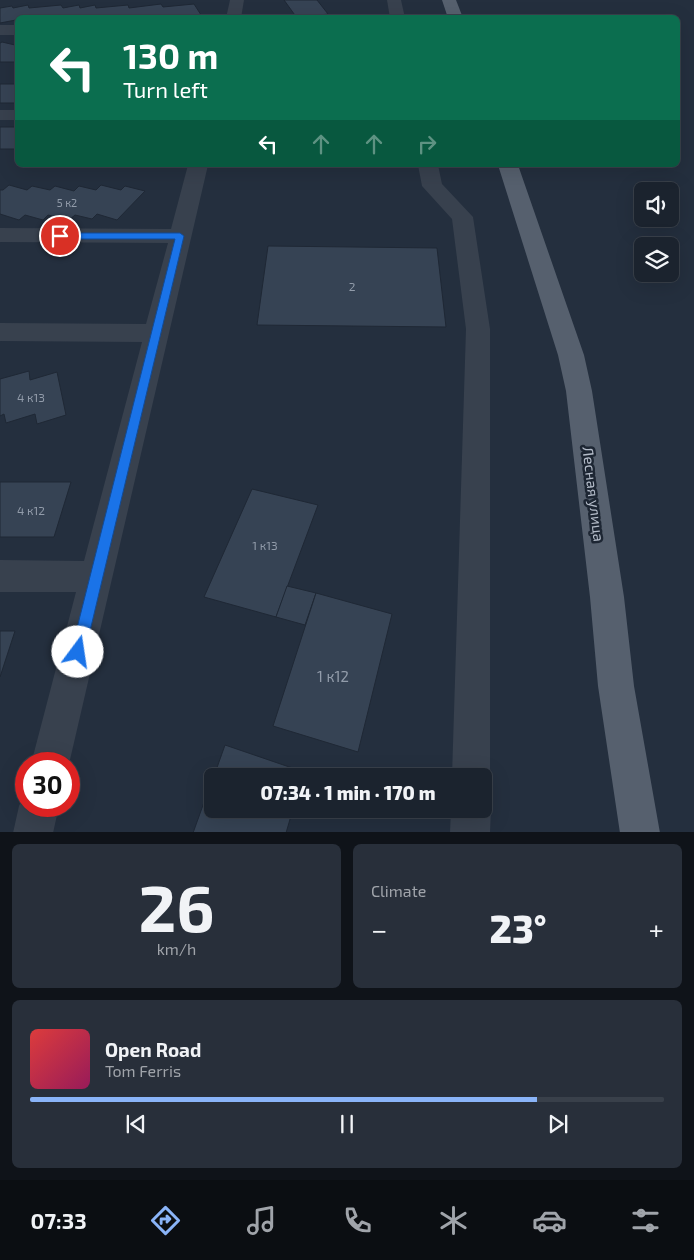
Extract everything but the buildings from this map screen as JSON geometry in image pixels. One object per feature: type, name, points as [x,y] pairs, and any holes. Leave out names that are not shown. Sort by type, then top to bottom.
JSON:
[{"type":"main road","points":[[449,0],[455,15]]},
{"type":"main road","name":"Лесная улица","points":[[509,167],[571,355],[579,391],[608,597],[616,686],[640,832]]},
{"type":"street","points":[[234,15],[237,0]]},
{"type":"street","points":[[394,0],[397,15]]},
{"type":"street","points":[[0,30],[15,30]]},
{"type":"street","points":[[0,115],[15,115]]},
{"type":"street","points":[[53,752],[197,167]]},
{"type":"street","points":[[428,167],[432,186],[462,217],[478,329],[471,768]]},
{"type":"street","points":[[0,235],[180,236]]},
{"type":"street","points":[[0,332],[156,333]]},
{"type":"street","points":[[0,576],[96,577]]},
{"type":"street","points":[[33,832],[36,817]]},
{"type":"street","points":[[470,832],[471,818]]},
{"type":"route","points":[[60,236],[180,236],[78,652]]}]
